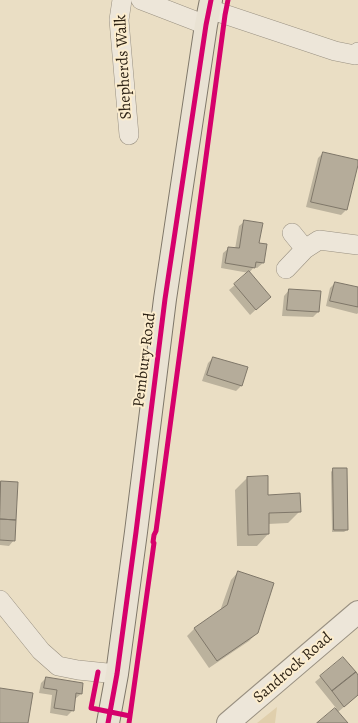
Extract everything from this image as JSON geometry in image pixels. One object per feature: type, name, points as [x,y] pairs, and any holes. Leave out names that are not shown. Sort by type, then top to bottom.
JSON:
[{"type":"main road","name":"Pembury Road","points":[[108,723],[117,674],[165,299],[209,11]]},
{"type":"street","name":"Shepherds Walk","points":[[122,0],[119,20],[129,135]]},
{"type":"street","points":[[141,0],[209,11],[335,51],[355,55],[358,52]]},
{"type":"street","points":[[292,233],[305,249]]},
{"type":"street","points":[[286,269],[305,249],[319,240],[358,245]]},
{"type":"street","points":[[0,600],[41,651],[58,666],[78,670],[117,674]]},
{"type":"street","name":"Sandrock Road","points":[[228,723],[358,612]]},
{"type":"shaded area","points":[[277,707],[275,723],[257,723]]},
{"type":"building","points":[[323,152],[358,160],[347,210],[311,202]]},
{"type":"building","points":[[244,220],[263,223],[259,243],[267,244],[264,263],[256,262],[255,268],[225,263],[228,247],[239,248]]},
{"type":"building","points":[[249,271],[271,297],[256,310],[234,284]]},
{"type":"building","points":[[335,282],[358,287],[358,307],[330,301]]},
{"type":"building","points":[[289,289],[321,291],[319,312],[287,310]]},
{"type":"building","points":[[213,357],[248,367],[242,386],[207,375]]},
{"type":"building","points":[[333,468],[347,468],[348,530],[334,530]]},
{"type":"building","points":[[268,476],[268,495],[300,493],[301,512],[269,513],[269,534],[248,535],[247,477]]},
{"type":"building","points":[[1,481],[18,482],[16,520],[0,519]]},
{"type":"building","points":[[0,519],[16,520],[15,541],[0,540]]},
{"type":"building","points":[[238,571],[274,583],[258,633],[217,661],[194,628],[227,605]]},
{"type":"building","points":[[343,657],[356,672],[332,691],[320,676]]},
{"type":"building","points":[[356,672],[358,675],[358,695],[344,707],[332,691]]},
{"type":"building","points":[[46,677],[83,683],[82,694],[76,693],[74,711],[54,708],[57,690],[44,688]]},
{"type":"building","points":[[0,688],[33,693],[28,723],[0,723]]},
{"type":"building","points":[[335,708],[348,723],[317,723]]},
{"type":"cycle path","points":[[108,723],[117,674],[165,299],[211,0]]},
{"type":"cycle path","points":[[129,723],[228,0]]},
{"type":"cycle path","points":[[98,672],[91,708],[130,716]]}]
